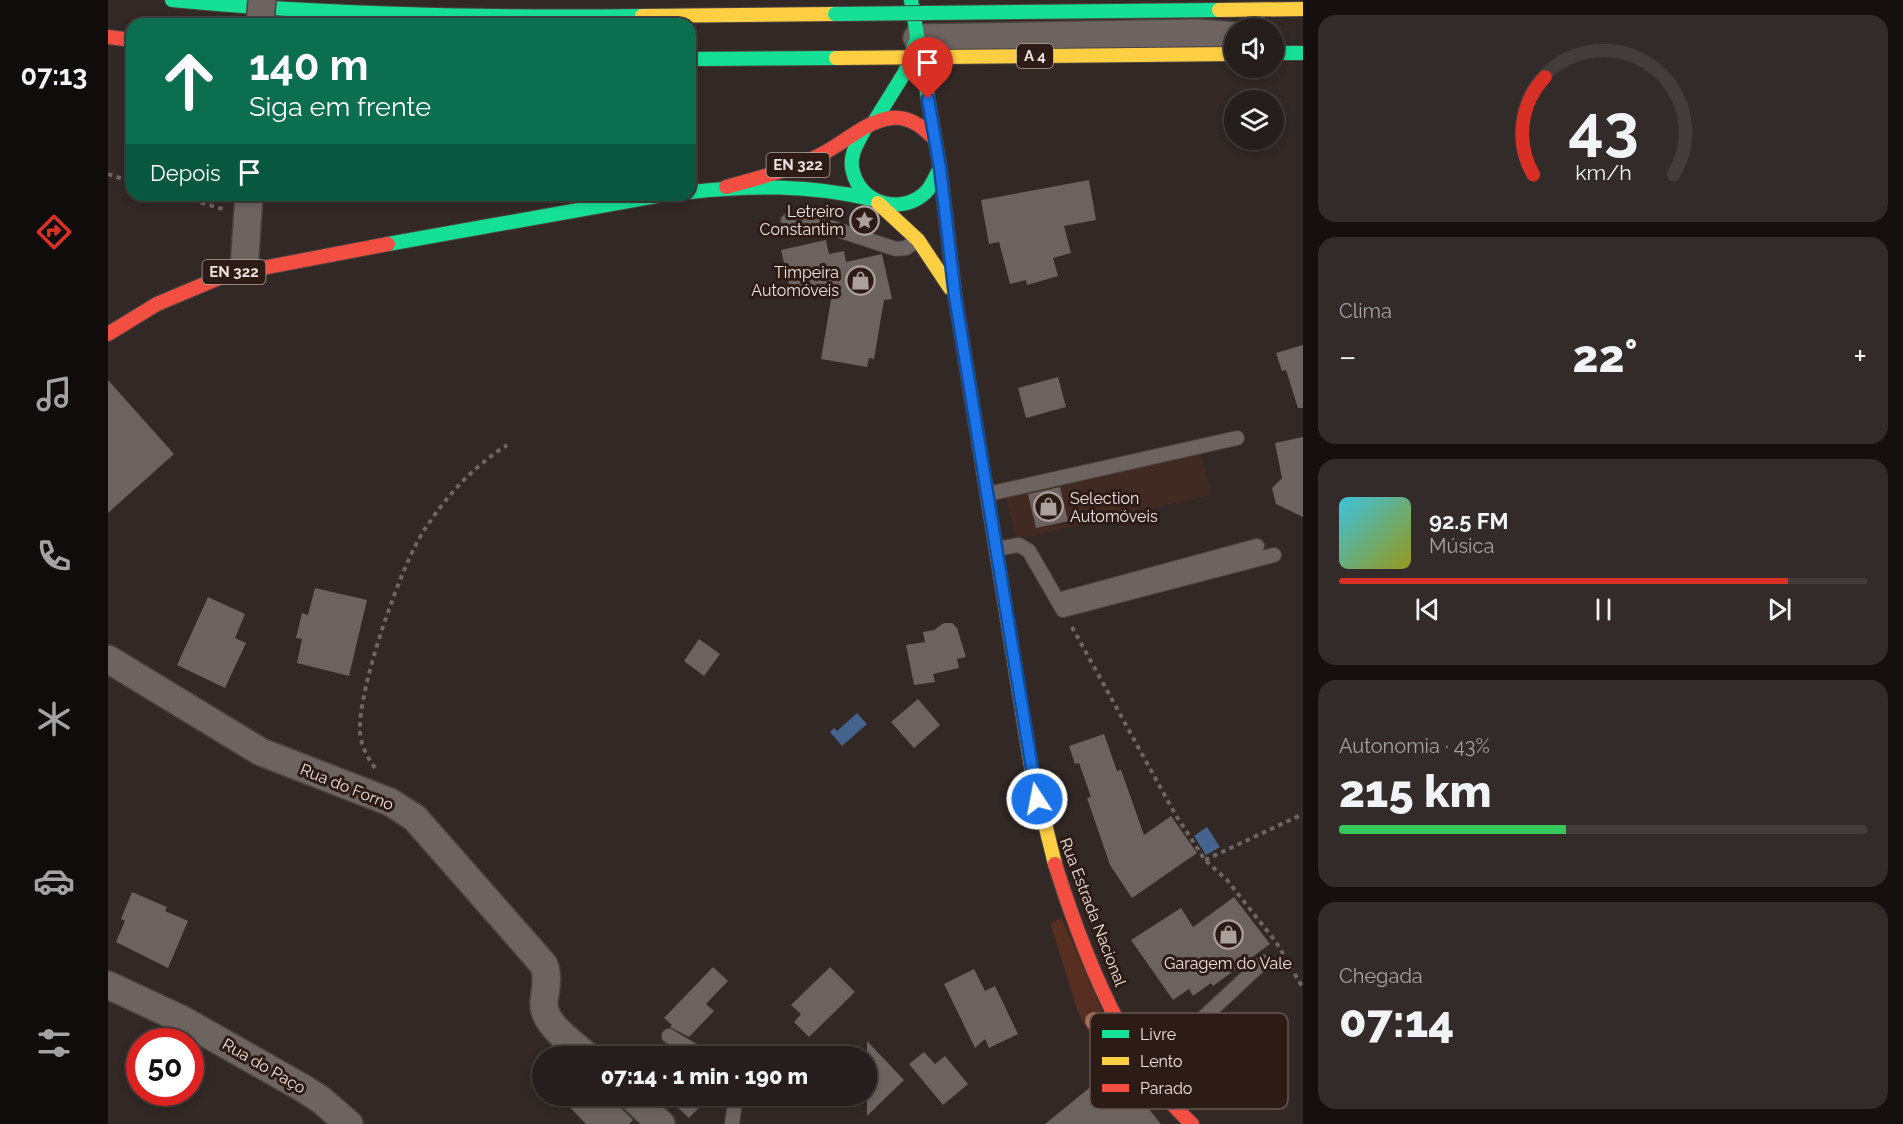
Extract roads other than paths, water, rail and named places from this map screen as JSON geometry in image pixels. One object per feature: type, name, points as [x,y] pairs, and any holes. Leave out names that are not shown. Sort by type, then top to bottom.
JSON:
[{"type":"main road","points":[[172,0],[300,11],[403,15],[835,14],[1303,9]]},
{"type":"main road","name":"EN 322","points":[[696,191],[726,187],[799,185],[901,206],[915,202],[927,194],[936,183],[940,168],[911,0]]},
{"type":"main road","points":[[108,37],[126,39]]},
{"type":"main road","name":"EN 322","points":[[874,201],[854,177],[851,164],[852,150],[905,72],[917,38]]},
{"type":"main road","points":[[1284,52],[1303,53]]},
{"type":"main road","name":"A 4","points":[[696,59],[1224,54]]},
{"type":"main road","name":"EN 322","points":[[726,187],[804,162],[869,126],[901,117],[926,129],[935,140]]},
{"type":"main road","name":"Rua Estrada Nacional","points":[[940,168],[955,296],[1032,772],[1043,825],[1080,932],[1114,1013]]},
{"type":"main road","name":"EN 322","points":[[108,334],[154,304],[202,282],[244,269],[628,201]]},
{"type":"main road","points":[[874,201],[918,240],[955,296]]},
{"type":"main road","name":"Rua Estrada Nacional","points":[[1176,1109],[1192,1124]]},
{"type":"street","points":[[260,18],[262,0]]},
{"type":"street","points":[[917,38],[1197,33],[1224,35]]},
{"type":"street","points":[[1284,56],[1303,64]]},
{"type":"street","points":[[244,269],[249,206]]},
{"type":"street","name":"Rua do Forno","points":[[108,659],[245,744],[311,773],[390,802],[416,818],[544,964],[547,979],[544,1002],[546,1017],[576,1046]]},
{"type":"street","name":"Rua do Paço","points":[[108,985],[181,1019],[301,1087],[320,1099],[349,1124]]},
{"type":"street","points":[[642,1106],[662,1124]]},
{"type":"lane","points":[[788,221],[840,230],[896,249],[906,248],[918,240]]},
{"type":"lane","points":[[987,494],[1237,438]]},
{"type":"lane","points":[[996,549],[1015,545],[1024,547],[1034,559],[1060,605]]},
{"type":"lane","points":[[1060,605],[1257,546]]},
{"type":"lane","points":[[1060,605],[1274,555]]},
{"type":"lane","points":[[1208,1013],[1263,962]]},
{"type":"lane","points":[[669,1036],[686,1046]]},
{"type":"lane","points":[[732,1124],[734,1106]]},
{"type":"water","points":[[857,713],[867,724],[842,746],[830,732],[834,728],[837,731]]},
{"type":"water","points":[[1207,827],[1220,847],[1206,855],[1194,836]]},
{"type":"place","name":"Letreiro Constantim","points":[[865,220]]},
{"type":"place","name":"Timpeira Automóveis","points":[[860,281]]},
{"type":"place","name":"Selection Automóveis","points":[[1049,507]]},
{"type":"place","name":"Garagem do Vale","points":[[1228,935]]}]
